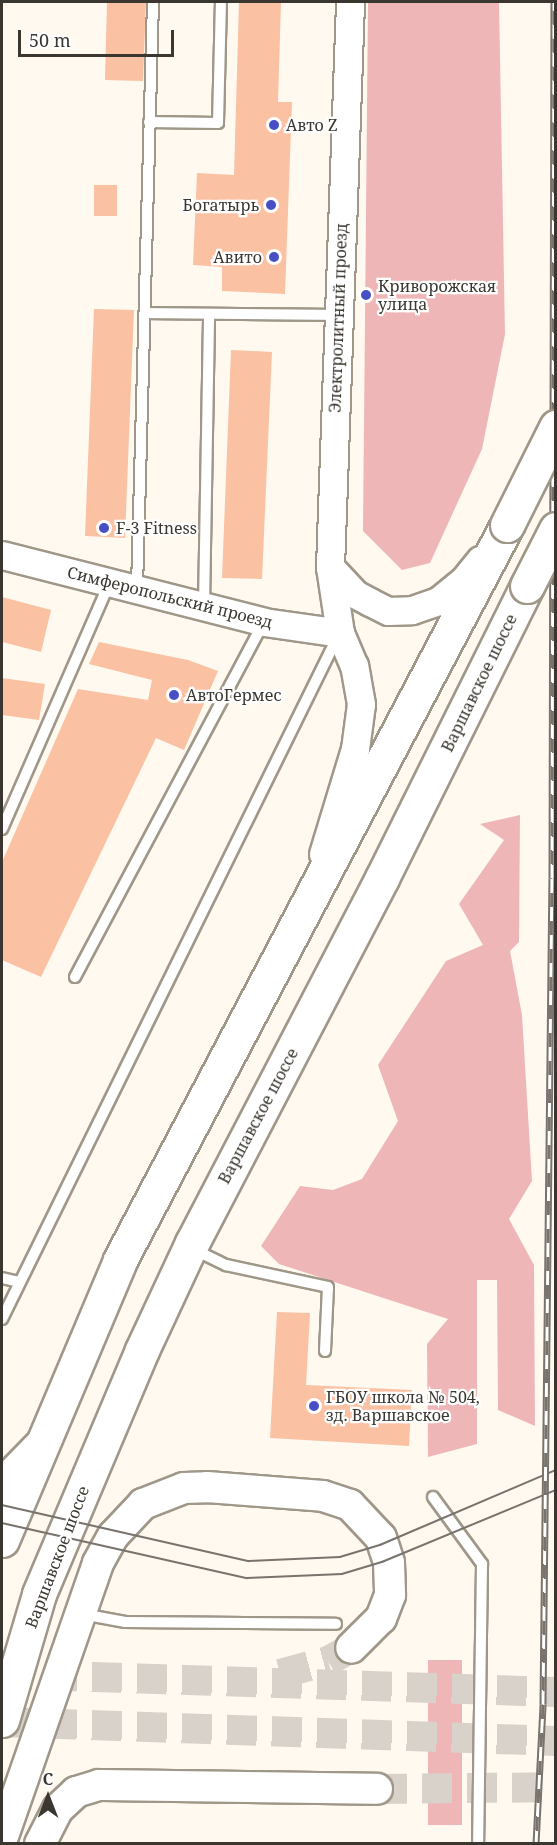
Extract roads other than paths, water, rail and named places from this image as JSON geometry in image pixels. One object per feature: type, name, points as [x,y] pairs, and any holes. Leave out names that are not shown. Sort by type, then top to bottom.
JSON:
[{"type":"main road","points":[[2,1540],[39,1446],[120,1260],[307,910],[555,427]]},
{"type":"main road","name":"Варшавское шоссе","points":[[2,1720],[39,1594],[142,1350],[190,1248],[382,878],[555,529]]},
{"type":"main road","points":[[2,1484],[39,1446]]},
{"type":"main road","points":[[2,1839],[98,1563],[113,1536],[143,1503],[184,1488],[323,1496],[350,1505],[366,1518],[381,1538],[389,1563],[390,1595],[381,1618],[344,1636]]},
{"type":"main road","points":[[40,1844],[58,1809],[76,1792],[99,1785],[377,1789]]},
{"type":"street","name":"Электролитный проезд","points":[[307,910],[355,749],[361,704],[354,666],[340,633],[330,567],[336,315],[350,2]]},
{"type":"street","points":[[330,567],[355,594],[370,602],[388,611],[412,610],[438,601],[463,581],[504,529]]},
{"type":"street","name":"Симферопольский проезд","points":[[2,555],[264,622],[340,633]]},
{"type":"lane","points":[[137,588],[153,2]]},
{"type":"lane","points":[[149,123],[218,123],[221,2]]},
{"type":"lane","points":[[146,313],[336,315]]},
{"type":"lane","points":[[204,607],[209,314]]},
{"type":"lane","points":[[2,829],[110,582]]},
{"type":"lane","points":[[75,977],[264,622]]},
{"type":"lane","points":[[2,1319],[340,633]]},
{"type":"lane","points":[[190,1248],[226,1265],[328,1287],[326,1351]]},
{"type":"lane","points":[[2,1278],[20,1282]]},
{"type":"lane","points":[[433,1497],[482,1564],[478,1844]]},
{"type":"lane","points":[[80,1614],[125,1622],[344,1636]]},
{"type":"tunnel","points":[[280,1674],[328,1661],[351,1648]]},
{"type":"tunnel","points":[[2,1674],[556,1692]]},
{"type":"tunnel","points":[[2,1722],[556,1741]]},
{"type":"tunnel","points":[[377,1789],[556,1787]]},
{"type":"tram line","points":[[2,1505],[249,1561],[340,1557],[380,1545],[556,1470]]},
{"type":"tram line","points":[[2,1523],[247,1578],[342,1574],[382,1562],[556,1490]]},
{"type":"railway","points":[[536,1844],[543,1704],[552,878],[554,2]]},
{"type":"place","name":"Авто Z","points":[[274,125]]},
{"type":"place","name":"Богатырь","points":[[271,205]]},
{"type":"place","name":"Авито","points":[[274,257]]},
{"type":"place","name":"Криворожская улица","points":[[366,295]]},
{"type":"place","name":"F-3 Fitness","points":[[104,528]]},
{"type":"place","name":"АвтоГермес","points":[[174,695]]},
{"type":"place","name":"ГБОУ школа № 504, зд. Варшавское","points":[[314,1406]]}]
